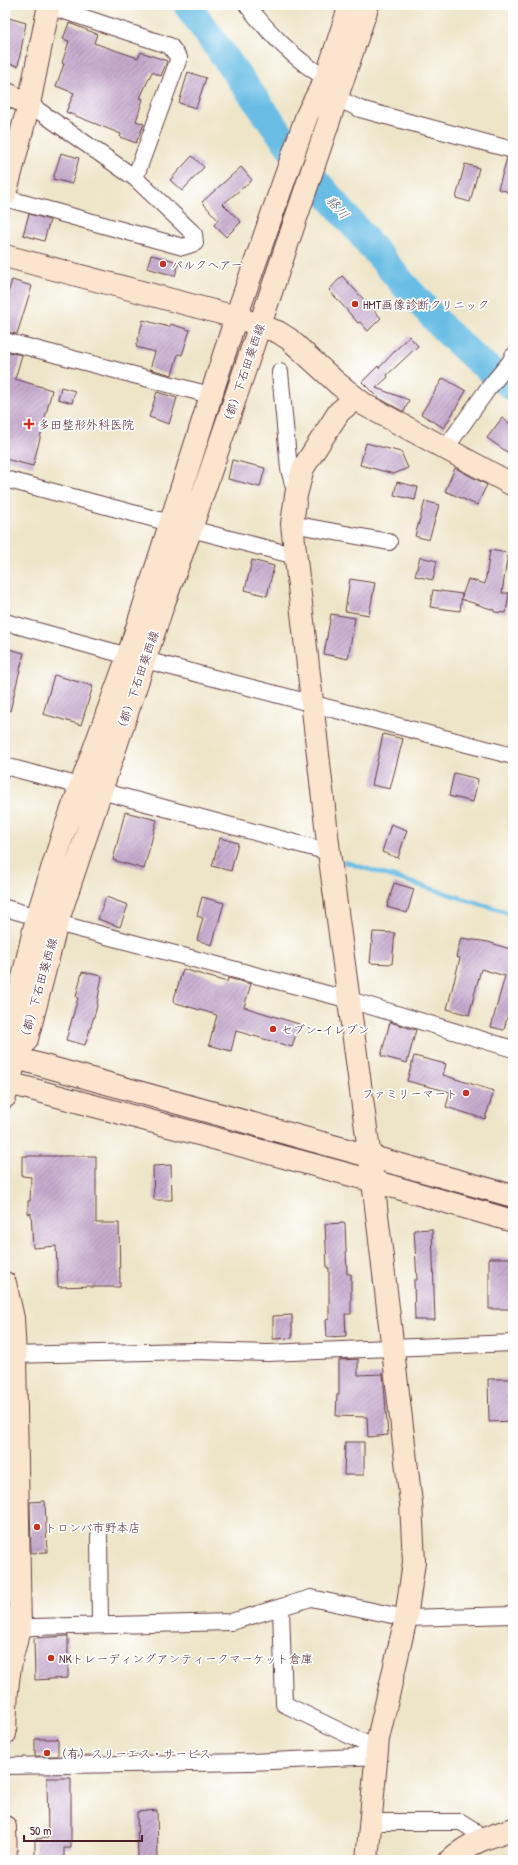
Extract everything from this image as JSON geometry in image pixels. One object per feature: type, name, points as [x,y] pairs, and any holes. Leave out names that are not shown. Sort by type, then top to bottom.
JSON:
[{"type":"street","points":[[5,93],[29,104],[135,178],[194,234],[195,243],[183,247],[5,197],[29,104],[49,5],[170,46],[179,58],[135,178]]},
{"type":"street","points":[[247,5],[255,16],[308,68],[326,78]]},
{"type":"street","name":"（都）下石田葵西線","points":[[136,658],[170,523],[210,395],[307,115],[326,78],[350,5]]},
{"type":"street","name":"（都）下石田葵西線","points":[[10,1056],[8,1042],[91,788],[136,658],[191,529],[368,5]]},
{"type":"street","points":[[337,98],[360,109],[513,150]]},
{"type":"street","points":[[5,256],[236,317],[260,325],[289,339],[356,398],[445,449],[513,485]]},
{"type":"street","points":[[5,341],[210,395]]},
{"type":"street","points":[[445,449],[487,390],[512,359]]},
{"type":"street","points":[[280,372],[289,469],[296,495]]},
{"type":"street","points":[[356,398],[340,412],[314,449],[303,468],[296,495],[292,524],[314,705],[329,852],[350,1000],[394,1347],[411,1503],[414,1562],[406,1618],[377,1752],[369,1822],[367,1860]]},
{"type":"street","points":[[5,479],[170,523]]},
{"type":"street","points":[[292,524],[389,542]]},
{"type":"street","points":[[191,529],[296,556]]},
{"type":"street","points":[[5,622],[314,705],[513,756]]},
{"type":"street","points":[[5,766],[329,852]]},
{"type":"street","points":[[5,908],[350,1000],[513,1049]]},
{"type":"street","points":[[513,1196],[10,1056],[7,1088],[373,1181],[513,1221]]},
{"type":"street","points":[[5,1283],[13,1318],[10,1355],[12,1650],[9,1668],[5,1734]]},
{"type":"street","points":[[10,1355],[194,1351],[268,1353],[513,1343]]},
{"type":"street","points":[[99,1536],[100,1625]]},
{"type":"street","points":[[12,1630],[33,1627],[231,1622],[311,1598],[406,1618],[513,1615]]},
{"type":"street","points":[[281,1607],[284,1704],[377,1752]]},
{"type":"street","points":[[5,1766],[251,1762],[377,1752]]},
{"type":"street","points":[[369,1822],[461,1822],[472,1829],[480,1840]]},
{"type":"street","points":[[5,1827],[6,1860]]},
{"type":"street","points":[[457,1859],[469,1845],[513,1829]]},
{"type":"building","points":[[5,17],[26,23],[18,66],[5,63]]},
{"type":"building","points":[[69,23],[97,34],[94,43],[138,58],[141,52],[167,61],[161,76],[152,72],[140,98],[143,99],[136,121],[144,124],[136,143],[120,137],[121,134],[66,112],[74,93],[56,86],[64,64],[62,63],[69,41],[63,39]]},
{"type":"building","points":[[188,72],[206,78],[196,108],[179,103]]},
{"type":"building","points":[[61,153],[79,158],[72,184],[53,179]]},
{"type":"building","points":[[192,156],[204,167],[182,191],[170,180]]},
{"type":"building","points":[[507,158],[513,159],[513,193],[498,189]]},
{"type":"building","points":[[465,164],[479,168],[470,202],[456,198]]},
{"type":"building","points":[[241,167],[252,180],[223,204],[241,222],[226,237],[214,225],[218,220],[202,202]]},
{"type":"building","points":[[29,214],[50,220],[44,241],[23,235]]},
{"type":"building","name":"パルクヘアー","points":[[151,255],[179,262],[175,276],[147,268]]},
{"type":"building","name":"HMT画像診断クリニック","points":[[342,276],[381,318],[368,331],[360,322],[358,323],[329,290]]},
{"type":"building","points":[[12,280],[32,286],[17,334],[5,332],[5,302]]},
{"type":"building","points":[[143,320],[169,327],[170,324],[190,330],[182,355],[178,354],[172,375],[150,369],[155,352],[136,347]]},
{"type":"building","points":[[409,336],[418,346],[387,375],[388,377],[376,388],[409,400],[404,412],[377,397],[362,382],[378,366],[379,368]]},
{"type":"building","name":"多田整形外科医院","points":[[5,351],[22,355],[15,379],[52,390],[33,466],[5,459]]},
{"type":"building","points":[[443,378],[466,391],[444,428],[421,414]]},
{"type":"building","points":[[61,387],[75,391],[72,403],[58,399]]},
{"type":"building","points":[[157,392],[177,398],[169,424],[149,417]]},
{"type":"building","points":[[502,418],[513,426],[513,456],[487,438]]},
{"type":"building","points":[[366,443],[401,452],[408,468],[394,474],[360,465]]},
{"type":"building","points":[[232,460],[265,468],[260,487],[228,479]]},
{"type":"building","points":[[455,468],[487,485],[477,505],[445,491]]},
{"type":"building","points":[[397,482],[418,487],[415,500],[394,495]]},
{"type":"building","points":[[425,501],[439,505],[429,540],[415,536]]},
{"type":"building","points":[[490,550],[508,553],[502,593],[509,593],[506,613],[494,612],[494,610],[461,599],[468,579],[485,584]]},
{"type":"building","points":[[420,557],[437,561],[433,580],[415,576]]},
{"type":"building","points":[[252,560],[274,566],[267,596],[245,590]]},
{"type":"building","points":[[350,579],[375,583],[369,615],[345,611]]},
{"type":"building","points":[[433,590],[462,594],[460,611],[430,607]]},
{"type":"building","points":[[331,614],[355,618],[348,659],[324,654]]},
{"type":"building","points":[[5,648],[24,653],[10,711],[5,710]]},
{"type":"building","points":[[54,675],[93,686],[81,725],[43,714]]},
{"type":"building","points":[[383,734],[403,739],[390,789],[372,785]]},
{"type":"building","points":[[454,773],[478,779],[473,802],[449,796]]},
{"type":"building","points":[[125,812],[157,820],[144,869],[113,860]]},
{"type":"building","points":[[391,824],[407,830],[398,858],[382,852]]},
{"type":"building","points":[[220,838],[238,843],[231,871],[212,866]]},
{"type":"building","points":[[394,883],[414,889],[407,913],[387,907]]},
{"type":"building","points":[[106,897],[128,905],[120,927],[98,919]]},
{"type":"building","points":[[202,897],[224,903],[212,945],[197,940],[203,918],[197,916]]},
{"type":"building","points":[[373,932],[395,933],[392,964],[370,963]]},
{"type":"building","points":[[461,938],[488,942],[513,950],[513,994],[504,1030],[491,1027],[505,976],[481,969],[469,1015],[447,1009],[460,958],[456,957]]},
{"type":"building","points":[[183,969],[227,982],[228,978],[251,984],[244,1007],[299,1024],[292,1047],[236,1031],[231,1051],[209,1045],[217,1015],[173,1002]]},
{"type":"building","points":[[82,972],[102,976],[96,1010],[85,1045],[66,1040],[78,998],[76,997]]},
{"type":"building","points":[[390,1022],[416,1030],[407,1063],[381,1056]]},
{"type":"building","points":[[414,1056],[446,1064],[443,1075],[494,1091],[485,1119],[446,1107],[450,1092],[407,1081]]},
{"type":"building","points":[[22,1156],[96,1156],[96,1223],[119,1223],[120,1287],[58,1287],[56,1246],[33,1248],[31,1213],[28,1214],[31,1177],[22,1176]]},
{"type":"building","points":[[171,1165],[172,1200],[154,1200],[153,1166]]},
{"type":"building","points":[[345,1223],[347,1274],[351,1274],[351,1314],[345,1314],[346,1336],[327,1337],[326,1320],[329,1319],[329,1268],[327,1268],[325,1224]]},
{"type":"building","points":[[432,1229],[435,1320],[415,1320],[414,1280],[417,1280],[414,1230]]},
{"type":"building","points":[[489,1258],[513,1258],[513,1309],[489,1309]]},
{"type":"building","points":[[292,1315],[292,1338],[273,1339],[273,1316]]},
{"type":"building","points":[[358,1359],[358,1375],[383,1374],[388,1435],[368,1437],[367,1417],[336,1416],[337,1395],[339,1395],[339,1360]]},
{"type":"building","points":[[488,1379],[513,1379],[513,1421],[489,1422]]},
{"type":"building","points":[[345,1442],[364,1442],[364,1475],[344,1475]]},
{"type":"building","name":"トロンバ市野本店","points":[[45,1501],[47,1552],[31,1553],[30,1502]]},
{"type":"building","name":"NKトレーディングアンティークマーケット倉庫","points":[[68,1636],[68,1678],[35,1680],[34,1638]]},
{"type":"building","name":"（有）スリーエス・サービス","points":[[35,1739],[58,1739],[58,1756],[35,1756]]},
{"type":"building","points":[[47,1778],[71,1778],[71,1848],[64,1848],[64,1860],[35,1860],[35,1839],[48,1838]]},
{"type":"building","points":[[157,1810],[158,1860],[138,1860],[137,1812]]},
{"type":"waterway","name":"貉川","points":[[187,5],[305,168],[405,286],[445,330],[478,361],[513,387]]},
{"type":"waterway","points":[[345,862],[513,914]]},
{"type":"place","name":"パルクヘアー","points":[[163,264]]},
{"type":"place","name":"HMT画像診断クリニック","points":[[355,304]]},
{"type":"place","name":"多田整形外科医院","points":[[29,424]]},
{"type":"place","name":"セブン-イレブン","points":[[273,1029]]},
{"type":"place","name":"ファミリーマート","points":[[466,1093]]},
{"type":"place","name":"トロンバ市野本店","points":[[37,1527]]},
{"type":"place","name":"NKトレーディングアンティークマーケット倉庫","points":[[51,1658]]},
{"type":"place","name":"（有）スリーエス・サービス","points":[[47,1753]]}]
